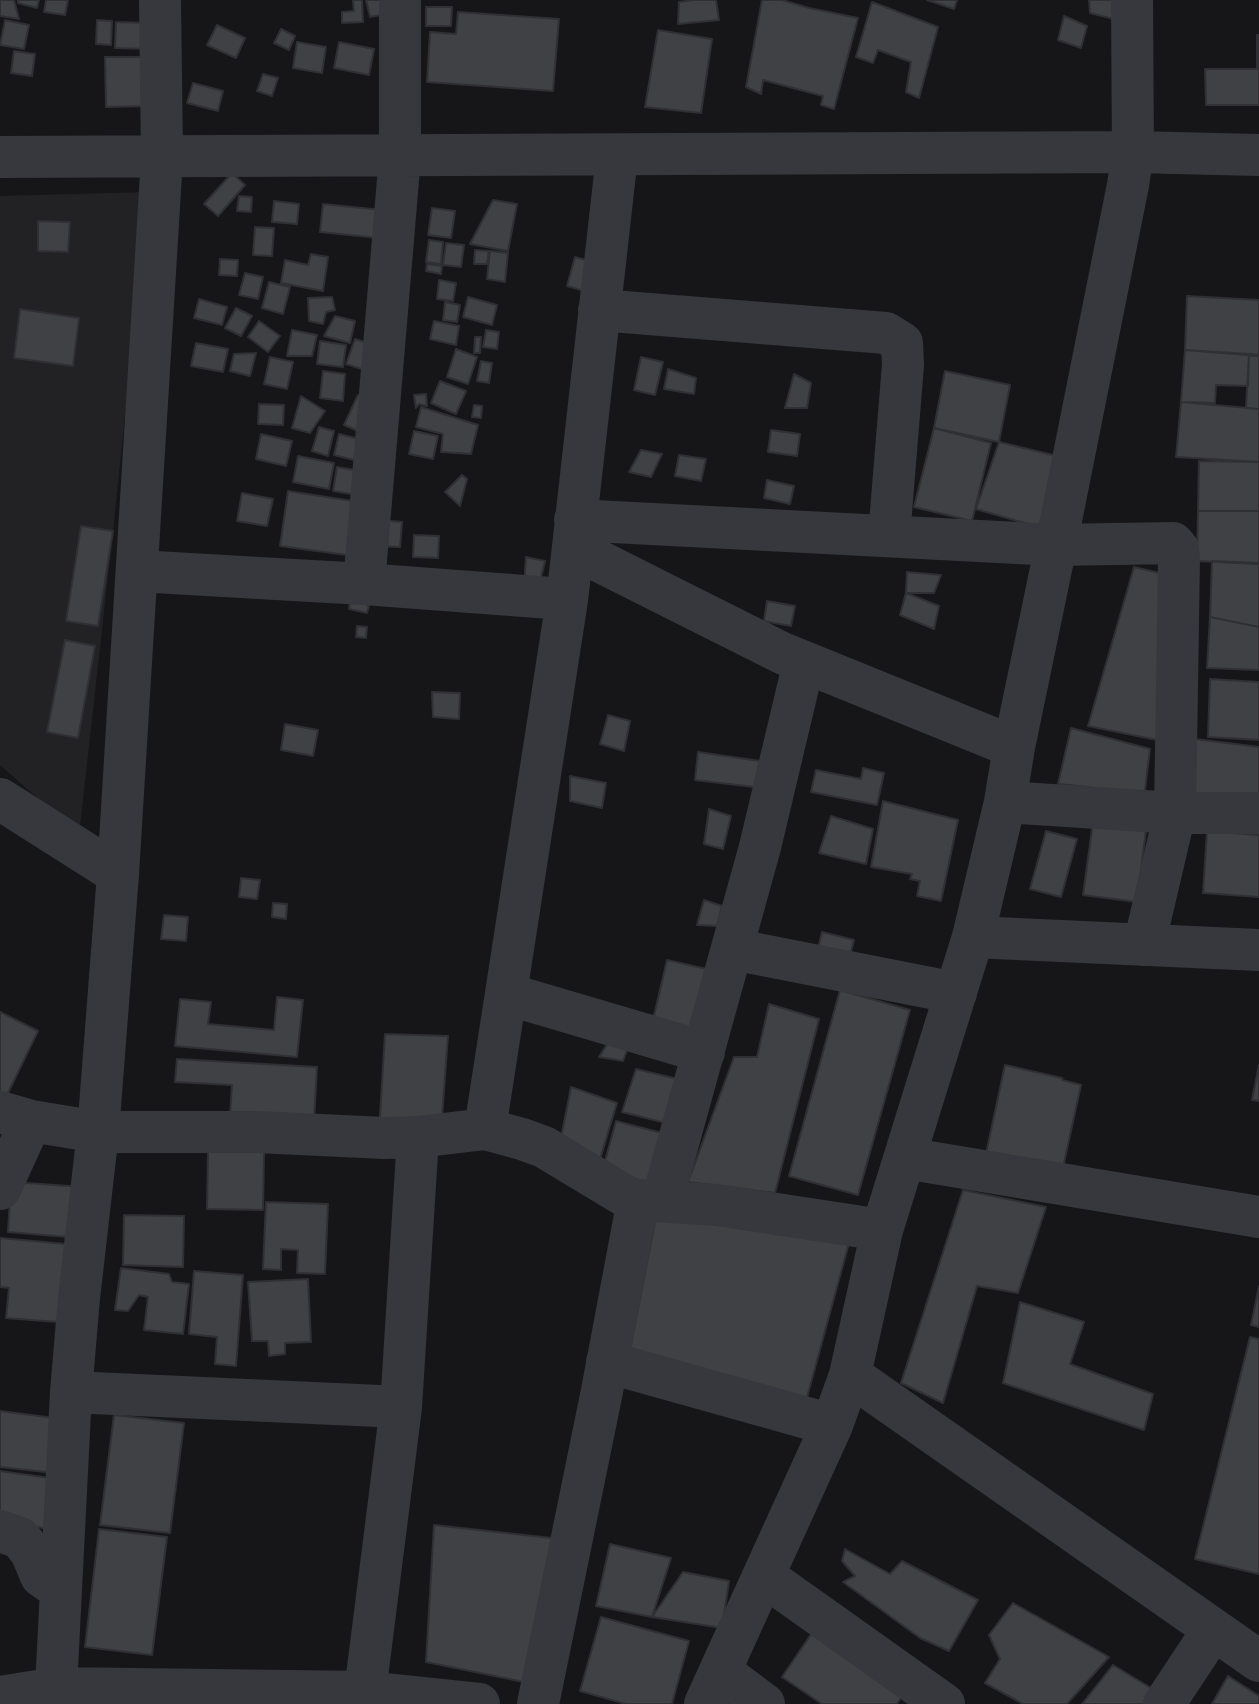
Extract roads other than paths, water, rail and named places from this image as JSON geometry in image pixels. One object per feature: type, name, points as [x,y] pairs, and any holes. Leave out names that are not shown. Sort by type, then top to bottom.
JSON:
[{"type":"street","points":[[54,1696],[71,1392],[98,1132],[137,571],[162,158],[160,0]]},
{"type":"street","points":[[364,584],[400,156],[400,0]]},
{"type":"street","points":[[764,1704],[713,1687],[832,1425],[850,1375],[882,1230],[973,937],[1005,802],[1133,152],[1132,0]]},
{"type":"street","points":[[0,157],[1133,152],[1259,155]]},
{"type":"street","points":[[485,1129],[567,600],[617,156]]},
{"type":"street","points":[[599,310],[886,333],[902,343],[903,365],[889,536]]},
{"type":"street","points":[[574,534],[804,662],[1014,747]]},
{"type":"street","points":[[574,534],[889,536],[1056,545],[1173,543],[1178,549],[1175,813],[1144,945]]},
{"type":"street","points":[[137,571],[567,600]]},
{"type":"street","points":[[538,1704],[607,1362],[650,1200],[704,1052],[760,847],[804,662]]},
{"type":"street","points":[[0,799],[118,874]]},
{"type":"street","points":[[1005,802],[1175,813],[1259,813]]},
{"type":"street","points":[[973,937],[1259,950]]},
{"type":"street","points":[[732,949],[956,993]]},
{"type":"street","points":[[507,994],[704,1052]]},
{"type":"street","points":[[0,1189],[16,1117],[98,1132],[257,1132],[418,1137],[485,1129],[544,1147],[627,1197],[717,1205],[882,1230]]},
{"type":"street","points":[[365,1692],[401,1407],[418,1137]]},
{"type":"street","points":[[905,1158],[1259,1217]]},
{"type":"street","points":[[607,1362],[832,1425]]},
{"type":"street","points":[[850,1375],[1213,1630],[1257,1648]]},
{"type":"street","points":[[71,1392],[401,1407]]},
{"type":"street","points":[[0,1531],[20,1538],[31,1552],[41,1576],[61,1590]]},
{"type":"street","points":[[764,1576],[931,1700]]},
{"type":"street","points":[[1164,1704],[1213,1630]]},
{"type":"street","points":[[0,1697],[365,1692],[479,1704]]}]
